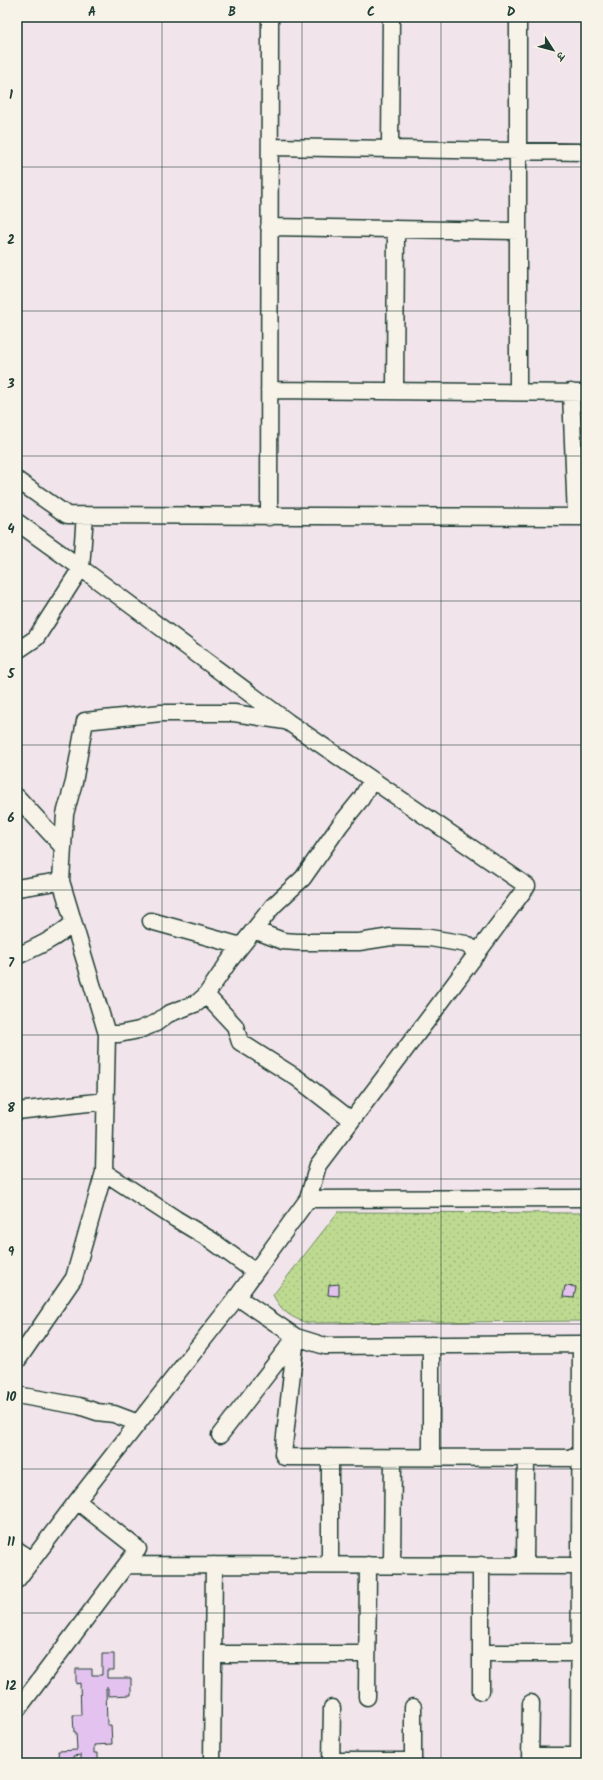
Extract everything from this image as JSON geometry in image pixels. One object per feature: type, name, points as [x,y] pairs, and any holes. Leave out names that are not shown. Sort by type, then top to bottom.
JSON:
[{"type":"street","points":[[269,517],[270,17]]},
{"type":"street","points":[[390,148],[391,17]]},
{"type":"street","points":[[518,17],[518,392]]},
{"type":"street","points":[[270,147],[586,152]]},
{"type":"street","points":[[269,227],[518,231]]},
{"type":"street","points":[[396,229],[396,391]]},
{"type":"street","points":[[17,480],[67,515],[269,517],[581,517],[578,392],[269,390]]},
{"type":"street","points":[[17,651],[36,638],[81,568],[85,515]]},
{"type":"street","points":[[17,522],[288,722],[527,886],[318,1165],[308,1199],[256,1272],[17,1580]]},
{"type":"street","points":[[17,1361],[74,1278],[104,1172],[107,1034],[61,881],[65,814],[74,782],[85,721],[161,713],[234,713],[288,722]]},
{"type":"street","points":[[107,1034],[119,1034],[139,1030],[156,1023],[168,1014],[197,1003],[206,995],[241,946],[273,906],[303,878],[340,825],[361,799],[372,780]]},
{"type":"street","points":[[17,797],[63,847]]},
{"type":"street","points":[[17,888],[61,881]]},
{"type":"street","points":[[151,921],[241,946]]},
{"type":"street","points":[[17,956],[42,945],[73,923]]},
{"type":"street","points":[[254,930],[283,941],[297,942],[359,942],[391,937],[430,938],[466,944],[478,953]]},
{"type":"street","points":[[206,995],[235,1026],[240,1042],[297,1078],[351,1120]]},
{"type":"street","points":[[17,1111],[106,1101]]},
{"type":"street","points":[[104,1172],[211,1240],[256,1272]]},
{"type":"street","points":[[308,1199],[586,1198]]},
{"type":"street","points":[[237,1297],[296,1337],[325,1346],[582,1344],[579,1760],[530,1759],[531,1702]]},
{"type":"street","points":[[220,1435],[296,1337]]},
{"type":"street","points":[[296,1337],[283,1454],[285,1457],[581,1458]]},
{"type":"street","points":[[431,1345],[431,1457]]},
{"type":"street","points":[[17,1395],[79,1406],[97,1412],[114,1414],[138,1423]]},
{"type":"street","points":[[330,1457],[330,1565]]},
{"type":"street","points":[[392,1565],[393,1458]]},
{"type":"street","points":[[525,1565],[526,1458]]},
{"type":"street","points":[[17,1710],[138,1549],[78,1500]]},
{"type":"street","points":[[17,1550],[32,1560]]},
{"type":"street","points":[[126,1565],[580,1566]]},
{"type":"street","points":[[212,1763],[214,1565]]},
{"type":"street","points":[[367,1697],[368,1565]]},
{"type":"street","points":[[481,1691],[482,1566]]},
{"type":"street","points":[[481,1653],[580,1653]]},
{"type":"street","points":[[213,1654],[367,1654]]},
{"type":"street","points":[[332,1708],[331,1762],[413,1762],[413,1707]]},
{"type":"green space","points":[[338,1212],[586,1213],[586,1321],[307,1323],[283,1310],[273,1295]]},
{"type":"building","points":[[339,1284],[339,1296],[328,1295],[329,1285]]},
{"type":"building","points":[[565,1286],[576,1287],[574,1298],[563,1297]]},
{"type":"building","points":[[102,1654],[114,1654],[114,1670],[107,1670],[107,1678],[131,1678],[131,1695],[108,1696],[108,1688],[106,1688],[107,1725],[111,1725],[112,1744],[94,1745],[94,1753],[98,1753],[98,1763],[81,1763],[81,1755],[73,1756],[73,1759],[59,1759],[58,1751],[77,1750],[73,1715],[81,1715],[80,1683],[76,1684],[76,1669],[92,1669],[92,1675],[102,1675]]}]
